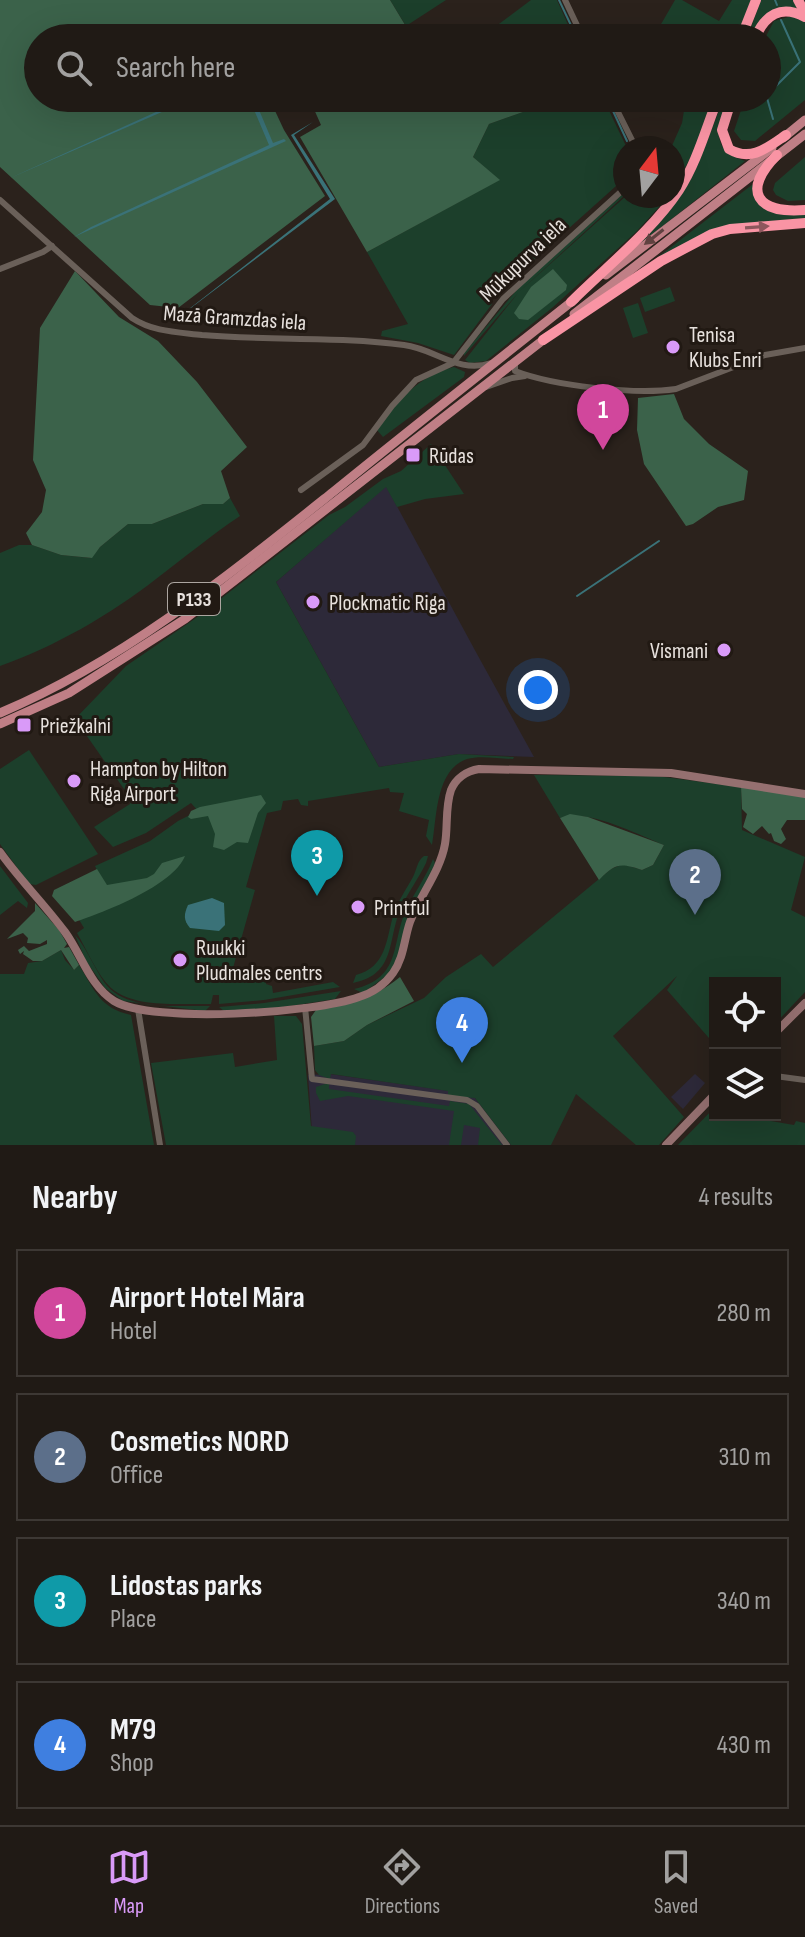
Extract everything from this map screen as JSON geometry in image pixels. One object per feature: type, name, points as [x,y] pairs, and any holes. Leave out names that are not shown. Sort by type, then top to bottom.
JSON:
[{"type":"highway","points":[[747,24],[756,0]]},
{"type":"highway","points":[[798,0],[805,15]]},
{"type":"highway","points":[[762,24],[778,11],[805,15]]},
{"type":"highway","points":[[571,302],[672,199],[694,161],[713,112]]},
{"type":"highway","points":[[728,112],[722,130],[729,149],[739,154],[751,155],[764,150],[786,135]]},
{"type":"highway","points":[[777,155],[759,176],[758,194],[770,208],[805,210]]},
{"type":"highway","points":[[543,340],[661,261],[703,237],[730,229],[805,223]]},
{"type":"main road","name":"P133","points":[[0,713],[83,673],[178,611],[297,521],[495,361],[805,120]]},
{"type":"main road","name":"P133","points":[[0,724],[69,693],[185,619],[805,134]]},
{"type":"street","points":[[565,0],[576,24]]},
{"type":"street","points":[[618,112],[630,136]]},
{"type":"street","name":"Mūkupurva iela","points":[[453,363],[512,290],[613,199]]},
{"type":"street","name":"Mazā Gramzdas iela","points":[[0,200],[132,318],[150,328],[243,339],[403,344],[463,366],[478,367],[495,361]]},
{"type":"street","points":[[0,269],[52,246]]},
{"type":"street","points":[[515,363],[515,371],[529,376],[611,389],[661,391],[676,389],[765,355],[805,348]]},
{"type":"street","points":[[301,490],[363,445],[416,380],[453,363]]},
{"type":"street","points":[[463,366],[468,373],[466,387]]},
{"type":"street","points":[[479,390],[512,378],[529,376]]},
{"type":"street","points":[[0,852],[68,937],[103,993],[124,1006],[138,1009],[216,1015],[305,1007],[358,998],[385,982],[396,970],[411,920],[443,854],[451,790],[469,771],[658,772],[805,794]]},
{"type":"street","points":[[781,1027],[805,1003]]},
{"type":"street","points":[[305,1007],[312,1079],[467,1100],[477,1106],[507,1145]]},
{"type":"street","points":[[138,1009],[160,1145]]},
{"type":"street","points":[[781,1077],[805,1080]]},
{"type":"street","points":[[666,1145],[709,1100]]},
{"type":"shaded area","points":[[386,486],[534,757],[459,754],[379,767],[276,582]]},
{"type":"shaded area","points":[[330,1074],[458,1092],[475,1098],[511,1145],[313,1145],[308,1075]]},
{"type":"shaded area","points":[[695,1074],[705,1083],[683,1109],[671,1097]]},
{"type":"green space","points":[[0,0],[390,0],[405,24],[24,24],[24,112],[276,112],[325,196],[178,308],[150,305],[0,167]]},
{"type":"green space","points":[[390,0],[446,0],[409,24],[405,24]]},
{"type":"green space","points":[[531,0],[557,0],[568,24],[499,24]]},
{"type":"green space","points":[[675,0],[682,0],[719,21],[732,0],[751,0],[742,24],[661,24]]},
{"type":"green space","points":[[761,0],[795,0],[799,9],[784,8],[767,24],[752,24]]},
{"type":"green space","points":[[792,16],[805,22],[805,100],[755,141],[741,140],[734,131],[740,112],[781,112],[781,24],[772,24]]},
{"type":"green space","points":[[315,112],[523,112],[489,124],[473,157],[500,180],[367,252],[300,137],[321,125]]},
{"type":"green space","points":[[523,112],[610,112],[621,136],[613,136],[613,189],[490,299],[492,304],[454,355],[418,343],[381,336],[382,331],[408,324],[367,252],[499,180],[473,157],[489,124]]},
{"type":"green space","points":[[684,112],[709,112],[685,168],[685,136],[676,136]]},
{"type":"green space","points":[[718,112],[725,112],[719,136],[721,144],[733,156],[745,161],[626,255],[663,208],[685,208],[685,180],[698,164]]},
{"type":"green space","points":[[805,157],[805,200],[788,201],[776,195],[773,190],[775,183]]},
{"type":"green space","points":[[753,184],[766,209],[781,214],[805,213],[805,218],[750,223],[640,271]]},
{"type":"green space","points":[[613,203],[519,292],[613,208],[658,208],[552,308],[486,361],[470,363],[465,360],[518,293],[464,356],[464,353],[520,286]]},
{"type":"green space","points":[[553,269],[567,285],[566,290],[528,320],[519,319],[514,313],[531,287]]},
{"type":"green space","points":[[75,271],[119,317],[158,341],[197,382],[247,447],[221,471],[230,498],[223,504],[203,504],[152,524],[128,524],[100,547],[92,558],[61,555],[32,545],[26,533],[42,512],[46,490],[33,460],[40,328]]},
{"type":"green space","points":[[670,287],[675,301],[645,312],[640,298]]},
{"type":"green space","points":[[638,303],[648,333],[633,338],[623,308]]},
{"type":"green space","points":[[454,367],[465,372],[464,377],[383,437],[377,430],[401,399],[430,376]]},
{"type":"green space","points":[[674,394],[684,419],[709,444],[748,471],[744,500],[718,507],[686,526],[644,464],[637,430],[638,398]]},
{"type":"green space","points":[[431,444],[464,494],[425,499],[397,507],[386,487],[276,582],[379,767],[459,754],[513,759],[467,759],[449,773],[439,796],[432,845],[426,836],[429,820],[399,811],[404,793],[390,792],[389,788],[308,801],[308,806],[301,805],[298,799],[283,801],[281,810],[267,813],[246,887],[255,890],[233,968],[267,978],[266,984],[272,986],[273,993],[333,982],[340,987],[219,1004],[219,995],[213,995],[211,1004],[173,1004],[146,1002],[121,995],[106,983],[92,962],[77,933],[84,928],[60,888],[97,870],[95,866],[150,841],[198,811],[191,803],[146,833],[113,847],[94,827],[130,804],[131,799],[75,719],[126,666],[196,618],[329,515],[383,479],[401,471]]},
{"type":"green space","points":[[230,498],[240,516],[138,592],[61,640],[0,666],[0,553],[19,545],[32,545],[61,555],[91,558],[128,524],[152,524],[203,504],[223,504]]},
{"type":"green space","points":[[29,750],[98,854],[36,885],[29,884],[0,844],[0,769]]},
{"type":"green space","points":[[534,775],[656,776],[741,787],[742,830],[805,857],[791,910],[805,917],[805,992],[781,1018],[781,977],[709,977],[709,1038],[667,990],[677,976],[613,1036],[684,1117],[659,1145],[636,1145],[576,1094],[551,1145],[511,1145],[475,1098],[448,1096],[448,1091],[331,1074],[330,1079],[319,1075],[315,1070],[314,1046],[344,1041],[367,1025],[424,998],[446,977],[481,954],[493,967],[611,869],[623,864],[642,870],[653,865],[664,845],[598,819],[584,816],[560,818]]},
{"type":"green space","points":[[741,787],[805,797],[805,820],[787,820],[781,829],[786,839],[781,844],[774,841],[771,833],[762,826],[753,834],[743,827],[747,814],[742,809]]},
{"type":"green space","points":[[261,795],[266,803],[258,813],[248,843],[237,842],[224,850],[213,847],[215,834],[208,816],[188,817],[191,811],[200,807]]},
{"type":"green space","points":[[570,814],[588,817],[664,845],[653,865],[642,870],[619,866],[599,880],[560,818]]},
{"type":"green space","points":[[185,856],[167,878],[153,887],[119,905],[75,922],[52,896],[54,890],[97,869],[107,885],[147,878],[162,863]]},
{"type":"green space","points":[[424,856],[428,856],[426,863],[401,908],[384,963],[377,972],[353,983],[356,975],[373,966],[383,952],[397,906]]},
{"type":"green space","points":[[433,859],[435,863],[398,959],[389,974],[363,993],[354,989],[369,984],[388,968],[401,922]]},
{"type":"green space","points":[[0,866],[28,903],[27,908],[18,901],[0,915]]},
{"type":"green space","points":[[35,903],[59,930],[67,944],[64,948],[69,947],[79,965],[74,970],[61,950],[42,961],[33,961],[23,954],[24,951],[20,954],[18,950],[24,946],[29,951],[47,944],[47,940],[40,944],[27,943],[28,938],[23,933],[7,939],[35,911]]},
{"type":"green space","points":[[75,935],[113,992],[138,1003],[123,1001],[105,988],[86,961]]},
{"type":"green space","points":[[61,950],[74,970],[79,965],[105,1003],[131,1015],[154,1145],[0,1145],[0,974],[24,974],[28,963],[42,961]]},
{"type":"green space","points":[[400,977],[414,1001],[367,1025],[344,1041],[314,1046],[311,1017],[316,1010],[360,1000]]},
{"type":"green space","points":[[341,991],[335,999],[277,1008],[224,1011],[219,1007],[264,1003]]},
{"type":"green space","points":[[157,1005],[168,1006],[210,1006],[205,1011]]},
{"type":"green space","points":[[274,1016],[296,1016],[302,1024],[311,1126],[353,1132],[355,1145],[166,1145],[151,1063],[233,1053],[235,1067],[277,1060]]},
{"type":"green space","points":[[329,1084],[329,1089],[449,1106],[450,1101],[469,1104],[502,1145],[478,1145],[480,1128],[464,1125],[461,1145],[449,1145],[454,1111],[348,1096],[320,1101],[316,1087]]},
{"type":"green space","points":[[709,1113],[709,1121],[805,1123],[805,1145],[678,1145]]},
{"type":"water","points":[[156,112],[162,112],[8,179]]},
{"type":"water","points":[[255,112],[260,112],[273,143],[286,141],[74,237],[91,227],[269,145]]},
{"type":"water","points":[[313,122],[294,135],[335,199],[171,323],[330,199],[291,135]]},
{"type":"water","points":[[212,898],[224,903],[225,925],[219,931],[190,928],[185,917],[188,905]]},
{"type":"waterway","points":[[559,0],[570,24]]},
{"type":"waterway","points":[[775,0],[777,5]]},
{"type":"waterway","points":[[781,20],[800,62],[781,81]]},
{"type":"waterway","points":[[614,112],[625,136]]},
{"type":"waterway","points":[[771,112],[773,119]]},
{"type":"waterway","points":[[577,596],[659,541]]},
{"type":"place","name":"Tenisa Klubs Enri","points":[[673,347]]},
{"type":"place","name":"Airport Hotel Māra","points":[[603,450]]},
{"type":"place","name":"Rūdas","points":[[413,455]]},
{"type":"place","name":"Plockmatic Riga","points":[[313,602]]},
{"type":"place","name":"Vismani","points":[[724,650]]},
{"type":"place","name":"Priežkalni","points":[[24,725]]},
{"type":"place","name":"Hampton by Hilton Riga Airport","points":[[74,781]]},
{"type":"place","name":"Lidostas parks","points":[[317,896]]},
{"type":"place","name":"Printful","points":[[358,907]]},
{"type":"place","name":"Cosmetics NORD","points":[[695,915]]},
{"type":"place","name":"Ruukki Pludmales centrs","points":[[180,960]]},
{"type":"place","name":"M79","points":[[462,1063]]}]
